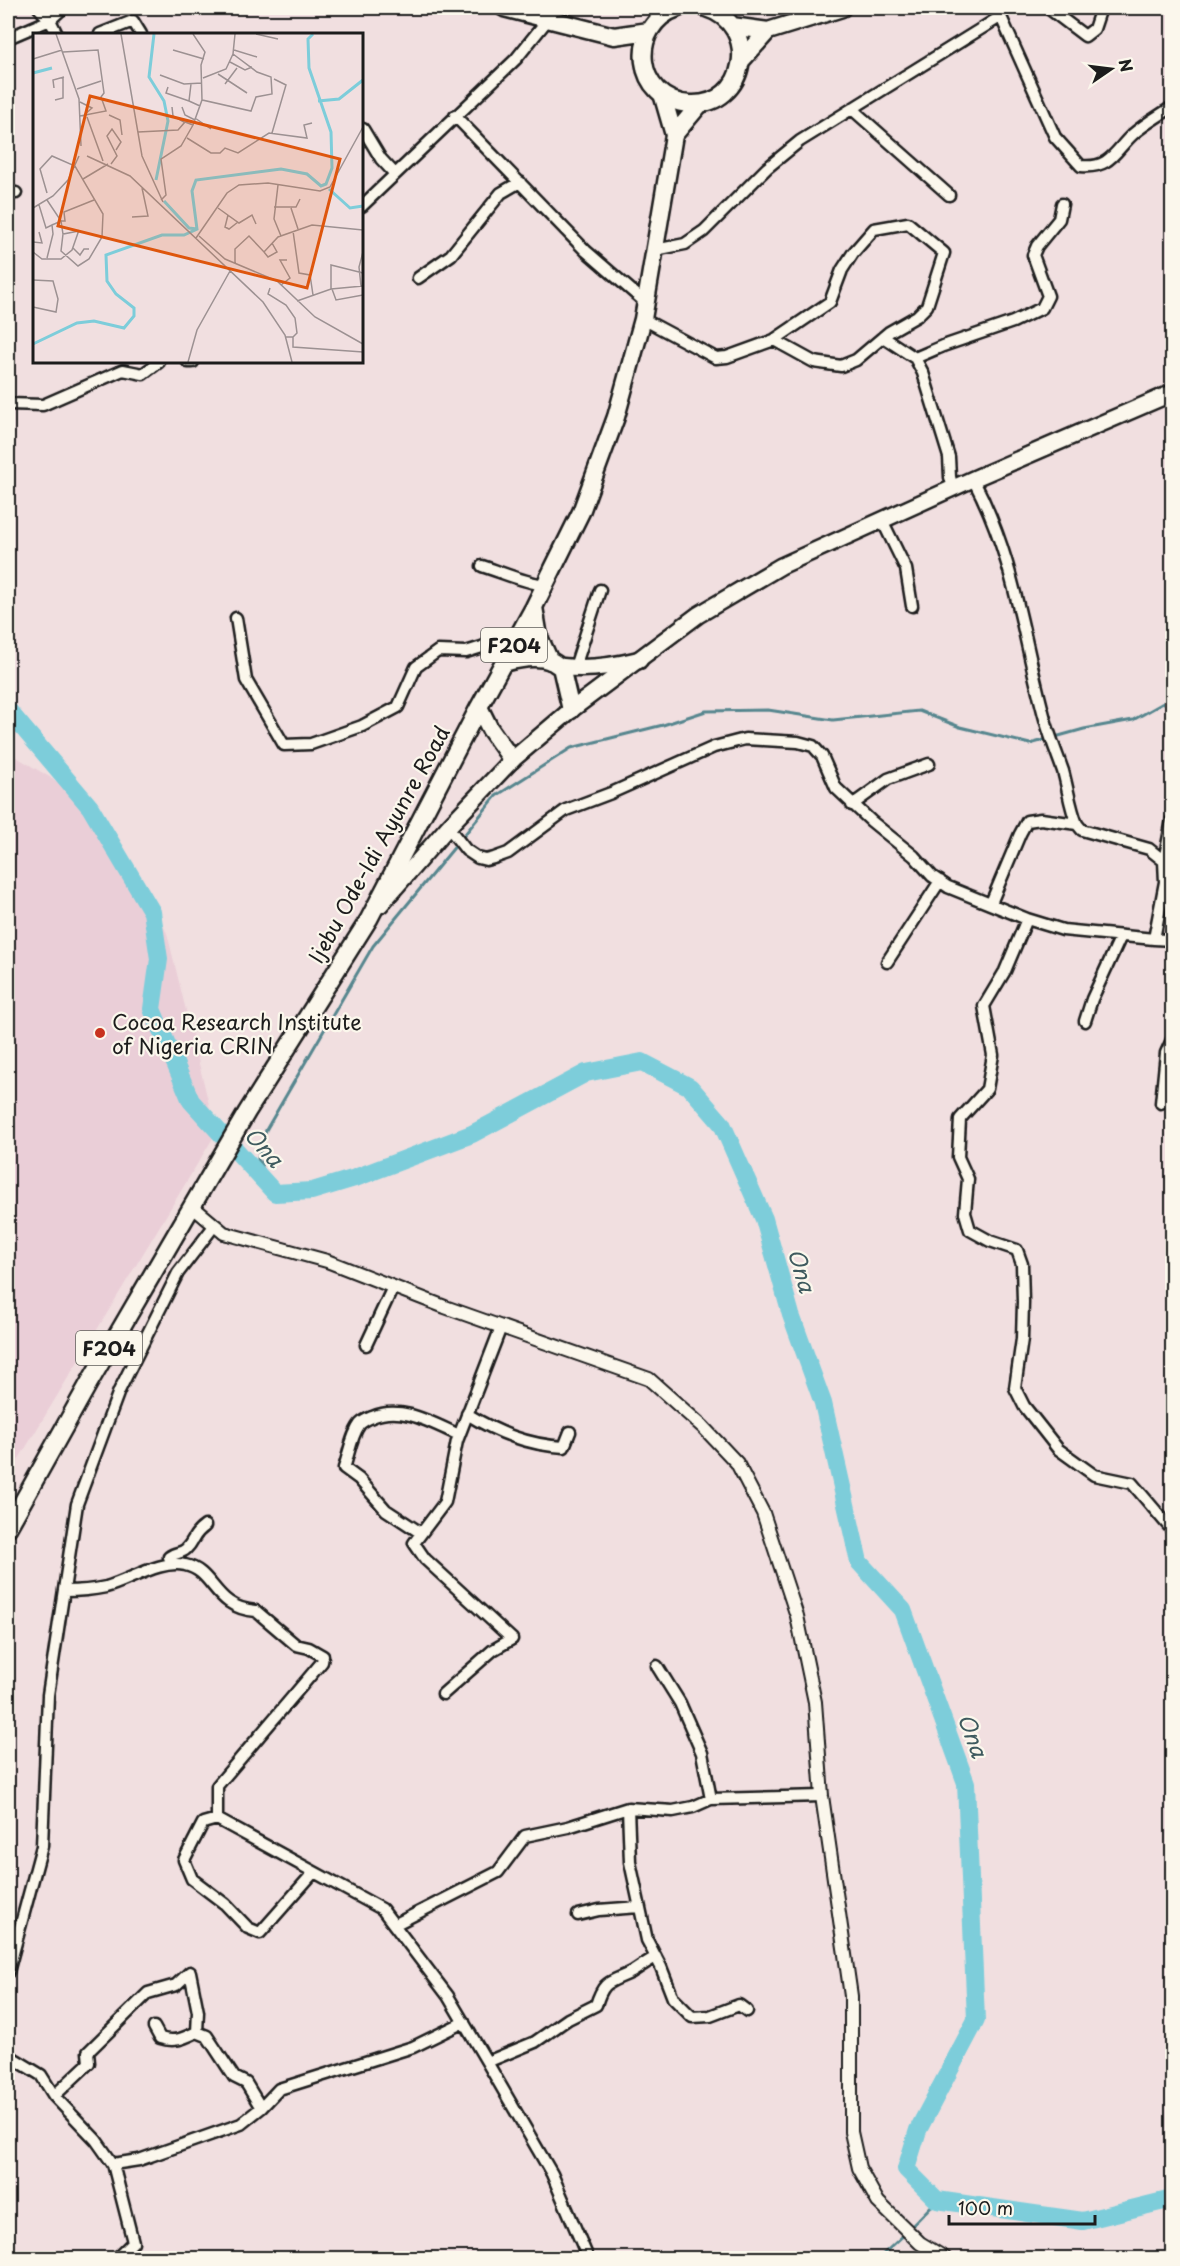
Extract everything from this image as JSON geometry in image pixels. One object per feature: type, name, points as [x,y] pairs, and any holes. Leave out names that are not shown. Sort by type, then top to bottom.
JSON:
[{"type":"main road","points":[[504,8],[553,13],[614,36],[643,58]]},
{"type":"main road","points":[[678,8],[660,17],[649,31],[643,49],[643,58],[648,76],[663,97],[682,103],[700,104],[724,93],[736,78],[741,61],[740,43],[732,26],[719,14],[706,8]]},
{"type":"main road","points":[[732,26],[768,31],[842,8]]},
{"type":"main road","points":[[614,36],[649,31]]},
{"type":"main road","points":[[741,61],[768,31]]},
{"type":"main road","name":"F204","points":[[663,97],[674,135]]},
{"type":"main road","points":[[674,135],[700,104]]},
{"type":"main road","name":"Ijebu Ode-Idi Ayunre Road","points":[[8,1528],[89,1383],[247,1112],[369,919],[545,585],[585,501],[615,417],[645,311],[674,135]]},
{"type":"main road","points":[[369,919],[452,833],[512,760],[570,710],[698,615],[781,566],[973,479],[1173,393]]},
{"type":"main road","points":[[534,607],[538,637],[562,665],[570,710]]},
{"type":"main road","points":[[504,663],[532,658],[562,665],[613,666],[639,660]]},
{"type":"main road","points":[[479,707],[490,729],[512,760]]},
{"type":"street","points":[[39,8],[56,33]]},
{"type":"street","points":[[8,38],[50,21],[63,8]]},
{"type":"street","points":[[1048,8],[1085,36],[1094,29],[1101,8]]},
{"type":"street","points":[[363,205],[516,59],[553,13]]},
{"type":"street","points":[[655,250],[685,244],[704,231],[767,168],[800,141],[999,13],[1055,137],[1081,166],[1091,167],[1108,160],[1131,136],[1173,107]]},
{"type":"street","points":[[103,33],[133,21],[140,33]]},
{"type":"street","points":[[852,109],[949,195]]},
{"type":"street","points":[[455,116],[645,311],[716,358],[727,357],[774,340],[830,302],[842,270],[874,229],[908,222],[944,253],[927,306],[917,316],[883,337],[856,360],[841,366],[814,362],[774,340]]},
{"type":"street","points":[[363,129],[381,159],[395,174]]},
{"type":"street","points":[[418,278],[451,255],[501,193],[520,182]]},
{"type":"street","points":[[915,358],[1013,322],[1042,308],[1048,296],[1033,255],[1037,246],[1059,219],[1062,204]]},
{"type":"street","points":[[883,337],[915,358],[923,373],[950,458],[950,477],[953,488]]},
{"type":"street","points":[[8,404],[43,405],[123,370],[143,374],[158,363]]},
{"type":"street","points":[[973,479],[1003,545],[1017,594],[1045,720],[1063,770],[1077,824],[1082,830],[1149,849],[1164,861]]},
{"type":"street","points":[[882,520],[906,569],[912,606]]},
{"type":"street","points":[[482,566],[519,578],[526,584],[545,585]]},
{"type":"street","points":[[562,665],[600,590]]},
{"type":"street","points":[[236,618],[246,680],[284,745],[311,744],[332,737],[363,726],[398,707],[416,667],[438,651],[466,652],[497,639],[515,643]]},
{"type":"street","points":[[452,833],[466,850],[486,860],[508,854],[566,810],[610,794],[714,747],[744,739],[798,742],[813,746],[822,756],[836,788],[948,887],[1027,919],[1063,930],[1173,940]]},
{"type":"street","points":[[852,804],[888,779],[929,764]]},
{"type":"street","points":[[991,903],[1027,821],[1041,819],[1077,824]]},
{"type":"street","points":[[1154,939],[1165,882],[1164,861],[1173,820]]},
{"type":"street","points":[[887,962],[940,881]]},
{"type":"street","points":[[1027,919],[1005,971],[984,1006],[993,1055],[987,1089],[960,1119],[958,1157],[968,1179],[965,1213],[970,1230],[990,1241],[1017,1250],[1023,1264],[1022,1339],[1015,1388],[1024,1406],[1058,1449],[1094,1475],[1132,1483],[1173,1530]]},
{"type":"street","points":[[1085,1021],[1092,999],[1121,936]]},
{"type":"street","points":[[1161,1103],[1166,1053],[1173,1040]]},
{"type":"street","points":[[193,1207],[224,1233],[327,1261],[501,1328],[649,1379],[703,1427],[737,1463],[763,1513],[797,1616],[815,1702],[822,1796],[851,1996],[851,2132],[859,2168],[878,2202],[920,2242],[945,2259]]},
{"type":"street","points":[[8,1972],[42,1846],[48,1695],[77,1504],[119,1391],[178,1273],[214,1226]]},
{"type":"street","points":[[366,1345],[393,1287]]},
{"type":"street","points":[[443,1694],[493,1650],[512,1639],[424,1559],[414,1543],[445,1502],[459,1435],[501,1328]]},
{"type":"street","points":[[421,1533],[386,1510],[359,1479],[344,1468],[354,1434],[361,1422],[382,1412],[399,1412],[459,1435]]},
{"type":"street","points":[[467,1414],[517,1440],[547,1446],[564,1448],[570,1432]]},
{"type":"street","points":[[172,1564],[169,1557],[188,1547],[195,1533],[205,1526]]},
{"type":"street","points":[[64,1591],[106,1587],[172,1564],[185,1564],[199,1569],[229,1604],[247,1611],[256,1611],[296,1645],[309,1648],[323,1656],[322,1662],[218,1786],[217,1819]]},
{"type":"street","points":[[657,1666],[680,1703],[702,1753],[711,1799]]},
{"type":"street","points":[[394,1925],[498,1872],[525,1836],[568,1827],[628,1808],[673,1811],[693,1807],[711,1799],[822,1796]]},
{"type":"street","points":[[628,1808],[630,1862],[639,1907],[647,1940],[673,1998],[692,2017],[710,2016],[739,2005],[747,2011]]},
{"type":"street","points":[[314,1872],[260,1933],[248,1928],[225,1904],[192,1879],[184,1860],[203,1823],[217,1819],[382,1909],[448,1996],[464,2022],[552,2174],[588,2259]]},
{"type":"street","points":[[578,1915],[600,1910],[639,1907]]},
{"type":"street","points":[[487,2062],[535,2042],[568,2019],[596,2005],[601,1990],[611,1980],[631,1972],[656,1957]]},
{"type":"street","points":[[54,2096],[70,2084],[89,2063],[88,2052],[147,1994],[176,1985],[190,1972],[198,2012],[197,2032]]},
{"type":"street","points":[[113,2164],[139,2160],[241,2124],[279,2089],[413,2047],[464,2022]]},
{"type":"street","points":[[154,2027],[160,2038],[168,2041],[179,2041],[197,2032],[207,2036],[234,2077],[246,2083],[261,2108]]},
{"type":"street","points":[[8,2055],[41,2075],[54,2096],[96,2140],[113,2164],[133,2242],[117,2259]]},
{"type":"shaded area","name":"Cocoa Research Institute of Nigeria CRIN","points":[[8,752],[96,805],[167,933],[216,1133],[8,1477]]},
{"type":"waterway","points":[[461,839],[496,796],[571,748],[663,725],[706,711],[768,710],[833,720],[919,711],[960,727],[1030,744],[1084,729],[1133,720],[1172,698]]},
{"type":"waterway","name":"Ona","points":[[8,710],[90,807],[152,912],[159,959],[152,1009],[191,1101],[275,1193],[312,1191],[355,1178],[472,1134],[586,1073],[642,1062],[690,1087],[722,1124],[764,1219],[791,1315],[823,1403],[859,1562],[903,1610],[966,1783],[976,2020],[918,2130],[906,2169],[937,2200],[1083,2221],[1172,2199]]},
{"type":"waterway","points":[[275,1193],[258,1159],[266,1130],[373,946],[457,844]]},
{"type":"waterway","points":[[910,2228],[937,2200]]},
{"type":"waterway","points":[[879,2258],[906,2233]]},
{"type":"place","name":"Cocoa Research Institute of Nigeria CRIN","points":[[100,1033]]}]
